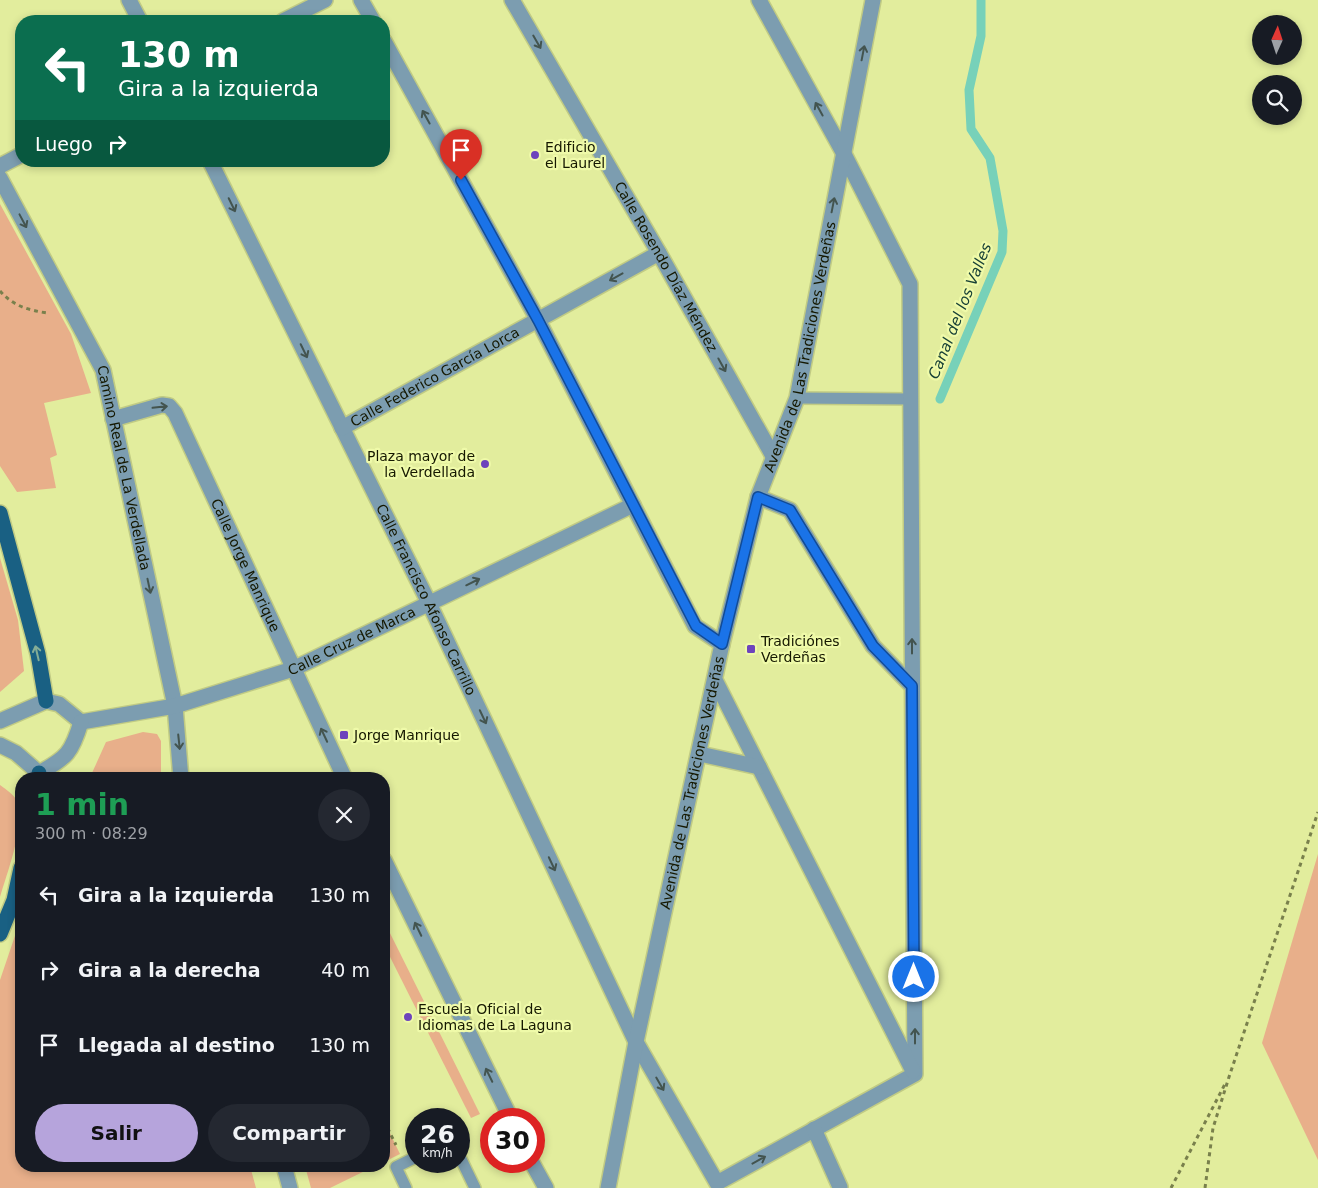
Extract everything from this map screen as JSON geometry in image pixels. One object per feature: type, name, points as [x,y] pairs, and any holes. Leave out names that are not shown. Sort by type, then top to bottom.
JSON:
[{"type":"main road","points":[[0,513],[38,654],[46,701]]},
{"type":"main road","points":[[0,934],[15,895]]},
{"type":"street","points":[[129,0],[137,15]]},
{"type":"street","points":[[294,15],[325,0]]},
{"type":"street","points":[[361,0],[370,15]]},
{"type":"street","name":"Calle Rosendo Díaz Méndez","points":[[512,0],[659,253],[772,456]]},
{"type":"street","points":[[759,0],[843,152],[910,284],[915,1074]]},
{"type":"street","name":"Avenida de Las Tradiciones Verdeñas","points":[[606,1187],[636,1042],[716,682],[722,644],[758,497],[772,456],[797,398],[873,0]]},
{"type":"street","points":[[390,52],[538,320],[696,626],[722,644]]},
{"type":"street","points":[[0,166],[15,158]]},
{"type":"street","name":"Calle Francisco Afonso Carrillo","points":[[213,167],[429,603],[636,1042],[717,1183],[814,1129]]},
{"type":"street","name":"Camino Real de La Verdellada","points":[[0,178],[103,370],[175,706],[181,772]]},
{"type":"street","name":"Calle Federico García Lorca","points":[[342,428],[659,253]]},
{"type":"street","name":"Calle Jorge Manrique","points":[[113,419],[162,405],[169,406],[175,413],[342,772]]},
{"type":"street","points":[[758,497],[790,510],[873,646],[912,686]]},
{"type":"street","name":"Calle Cruz de Marca","points":[[81,722],[175,706],[293,669],[633,505]]},
{"type":"street","points":[[716,682],[915,1074]]},
{"type":"street","points":[[0,721],[46,701],[59,704],[81,722],[74,745],[60,762],[45,772]]},
{"type":"street","points":[[0,745],[16,752],[35,772]]},
{"type":"street","points":[[700,754],[759,767]]},
{"type":"street","points":[[390,872],[506,1108]]},
{"type":"street","points":[[840,1187],[814,1129],[915,1074]]},
{"type":"street","points":[[286,1172],[290,1188]]},
{"type":"street","points":[[538,1173],[546,1188]]},
{"type":"lane","points":[[797,398],[911,399]]},
{"type":"lane","points":[[405,1162],[396,1167],[406,1188]]},
{"type":"lane","points":[[468,1173],[475,1188]]},
{"type":"path","points":[[0,290],[7,299],[24,309],[48,314],[70,309]]},
{"type":"path","points":[[1205,1188],[1213,1128],[1302,865],[1318,812]]},
{"type":"path","points":[[1171,1188],[1229,1077]]},
{"type":"path","points":[[390,1133],[400,1154]]},
{"type":"shaded area","points":[[0,204],[71,334],[91,393],[44,403],[57,455],[50,458],[56,488],[17,492],[0,466]]},
{"type":"shaded area","points":[[0,558],[18,620],[24,671],[0,692]]},
{"type":"shaded area","points":[[143,732],[157,734],[161,741],[161,772],[92,772],[106,742]]},
{"type":"shaded area","points":[[0,785],[15,798],[15,846],[0,897]]},
{"type":"shaded area","points":[[1318,854],[1318,1160],[1262,1043]]},
{"type":"shaded area","points":[[390,933],[480,1114],[471,1118],[470,1108],[466,1108],[390,957]]},
{"type":"shaded area","points":[[15,936],[15,1172],[252,1172],[256,1188],[0,1188],[0,980]]},
{"type":"shaded area","points":[[390,1133],[400,1154],[390,1159]]},
{"type":"shaded area","points":[[307,1172],[363,1172],[330,1188],[311,1188]]},
{"type":"waterway","name":"Canal del los Valles","points":[[940,399],[1002,252],[1003,231],[990,158],[971,129],[969,90],[981,36],[981,0]]},
{"type":"place","name":"Edificio el Laurel","points":[[535,155]]},
{"type":"place","name":"Plaza mayor de la Verdellada","points":[[485,464]]},
{"type":"place","name":"Tradiciónes Verdeñas","points":[[751,649]]},
{"type":"place","name":"Jorge Manrique","points":[[344,735]]},
{"type":"place","name":"Escuela Oficial de Idiomas de La Laguna","points":[[408,1017]]},
{"type":"route","points":[[461,180],[538,320],[696,626],[722,644],[758,497],[790,510],[873,646],[912,686],[914,977]]}]
